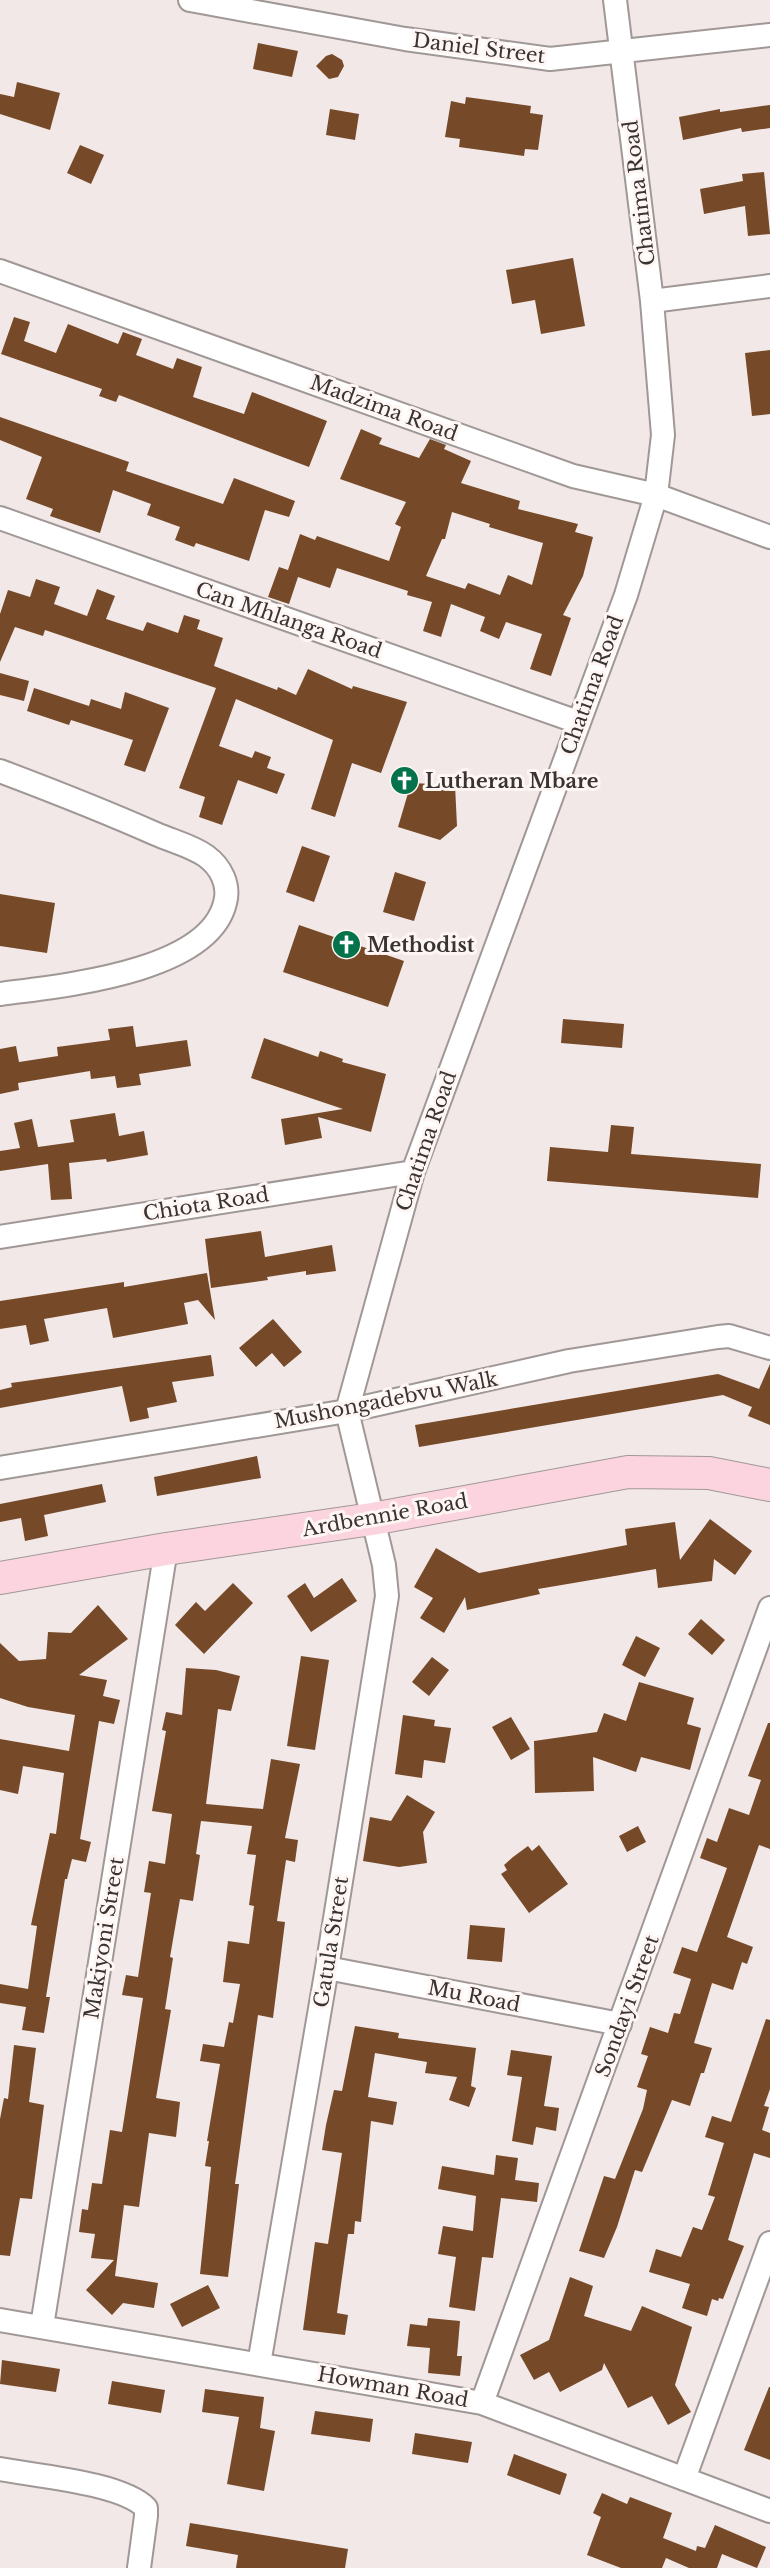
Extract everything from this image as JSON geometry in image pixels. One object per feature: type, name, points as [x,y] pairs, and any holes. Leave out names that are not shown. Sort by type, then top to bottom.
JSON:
[{"type":"main road","name":"Ardbennie Road","points":[[0,1578],[166,1549],[372,1519],[628,1472],[709,1473],[770,1485]]},
{"type":"street","name":"Daniel Street","points":[[190,0],[405,39],[550,59],[622,53],[770,35]]},
{"type":"street","name":"Chatima Road","points":[[372,1519],[347,1411],[413,1172],[626,595],[656,495],[663,435],[652,301],[615,0]]},
{"type":"street","name":"Madzima Road","points":[[0,271],[573,476],[656,495],[770,537]]},
{"type":"street","points":[[652,301],[770,286]]},
{"type":"street","name":"Can Mhlanga Road","points":[[0,518],[578,722]]},
{"type":"street","points":[[0,771],[79,800],[206,856],[224,877],[227,894],[222,914],[208,932],[188,948],[144,967],[87,982],[0,994]]},
{"type":"street","name":"Chiota Road","points":[[0,1237],[413,1172]]},
{"type":"street","name":"Mushongadebvu Walk","points":[[0,1468],[347,1411],[569,1362],[718,1337],[729,1336],[770,1348]]},
{"type":"street","name":"Gatula Street","points":[[259,2364],[327,1968],[387,1596],[384,1565],[372,1519]]},
{"type":"street","name":"Makiyoni Street","points":[[42,2326],[166,1549]]},
{"type":"street","name":"Sondayi Street","points":[[483,2403],[770,1608]]},
{"type":"street","name":"Mu Road","points":[[327,1968],[621,2024]]},
{"type":"street","points":[[684,2479],[770,2243]]},
{"type":"street","name":"Howman Road","points":[[0,2320],[483,2403],[770,2511]]},
{"type":"street","points":[[0,2469],[129,2494],[146,2508],[139,2568]]},
{"type":"building","points":[[258,43],[298,51],[292,77],[253,69]]},
{"type":"building","points":[[332,54],[342,60],[344,66],[338,77],[329,79],[316,66],[326,56]]},
{"type":"building","points":[[17,82],[60,93],[50,130],[0,114],[0,94],[14,97]]},
{"type":"building","points":[[466,97],[531,106],[530,113],[543,115],[538,150],[525,149],[524,156],[459,147],[460,139],[445,137],[451,101],[465,104]]},
{"type":"building","points":[[770,105],[770,128],[742,132],[741,128],[683,140],[679,117],[720,109],[720,112]]},
{"type":"building","points":[[330,109],[359,114],[355,140],[326,135]]},
{"type":"building","points":[[80,145],[104,155],[91,184],[67,173]]},
{"type":"building","points":[[764,172],[770,234],[748,236],[745,206],[704,214],[700,189],[743,181],[742,174]]},
{"type":"building","points":[[573,258],[585,326],[541,334],[535,300],[512,304],[506,270]]},
{"type":"building","points":[[14,317],[30,322],[24,341],[56,353],[68,324],[118,344],[123,332],[142,339],[136,355],[173,369],[177,358],[202,367],[193,397],[244,414],[252,392],[327,421],[309,467],[119,395],[116,402],[99,396],[102,389],[1,354]]},
{"type":"building","points":[[770,350],[770,414],[752,416],[745,353]]},
{"type":"building","points":[[0,417],[129,462],[126,471],[223,504],[234,478],[295,501],[289,517],[265,510],[249,561],[196,543],[194,547],[175,540],[180,527],[147,515],[151,504],[113,490],[100,533],[50,516],[53,509],[26,499],[42,457],[0,440]]},
{"type":"building","points":[[361,429],[382,438],[379,444],[419,458],[430,439],[446,445],[444,449],[471,461],[461,483],[520,501],[518,509],[578,524],[575,532],[593,537],[583,576],[563,615],[571,618],[551,676],[530,669],[542,634],[506,622],[499,639],[480,631],[485,617],[451,604],[441,637],[423,631],[432,602],[407,595],[408,591],[337,568],[330,588],[298,577],[289,604],[268,597],[279,567],[288,570],[300,534],[315,540],[317,536],[389,561],[401,527],[395,524],[406,502],[340,479]],"holes":[[[452,512],[490,524],[489,527],[543,543],[532,585],[508,575],[500,595],[468,583],[465,589],[426,576],[442,539],[445,539]]]},
{"type":"building","points":[[36,579],[60,587],[54,604],[87,616],[97,589],[115,596],[106,619],[143,631],[147,622],[178,633],[184,615],[200,620],[197,629],[223,638],[214,666],[277,690],[278,687],[296,695],[308,669],[352,689],[353,686],[407,702],[381,773],[352,763],[335,817],[311,809],[333,740],[236,699],[219,746],[252,758],[255,751],[271,757],[267,768],[285,774],[277,794],[238,780],[222,825],[199,817],[205,797],[179,788],[216,688],[45,630],[43,636],[15,627],[0,662],[0,614],[8,590],[30,597]]},
{"type":"building","points":[[0,673],[29,681],[24,701],[0,695]]},
{"type":"building","points":[[34,688],[89,706],[91,699],[121,709],[125,692],[169,708],[145,772],[124,765],[133,740],[71,720],[69,725],[27,711]]},
{"type":"building","points":[[411,783],[455,785],[457,826],[440,840],[398,827]]},
{"type":"building","points":[[302,846],[330,856],[314,902],[286,892]]},
{"type":"building","points":[[395,872],[426,882],[414,921],[383,912]]},
{"type":"building","points":[[0,894],[55,903],[47,953],[0,946]]},
{"type":"building","points":[[299,925],[404,961],[388,1007],[283,972]]},
{"type":"building","points":[[563,1019],[624,1024],[622,1048],[561,1043]]},
{"type":"building","points":[[133,1026],[136,1047],[187,1040],[191,1066],[139,1074],[141,1085],[117,1088],[115,1076],[91,1079],[90,1071],[18,1083],[19,1090],[0,1094],[0,1049],[16,1046],[19,1062],[58,1056],[57,1047],[110,1040],[108,1029]]},
{"type":"building","points":[[264,1038],[318,1057],[320,1051],[343,1059],[342,1062],[386,1074],[371,1132],[318,1117],[322,1138],[285,1145],[281,1119],[343,1109],[251,1078]]},
{"type":"building","points":[[115,1113],[119,1136],[144,1131],[148,1155],[107,1162],[106,1159],[69,1163],[72,1199],[51,1200],[48,1164],[0,1171],[0,1151],[20,1148],[14,1123],[32,1119],[38,1147],[74,1142],[70,1120]]},
{"type":"building","points":[[611,1125],[634,1127],[631,1154],[761,1164],[758,1198],[547,1181],[550,1147],[608,1152]]},
{"type":"building","points":[[261,1231],[265,1257],[332,1245],[336,1271],[306,1275],[306,1271],[267,1277],[268,1280],[211,1288],[205,1239]]},
{"type":"building","points":[[207,1273],[215,1320],[198,1300],[184,1303],[188,1324],[113,1338],[107,1308],[44,1319],[49,1341],[30,1345],[26,1325],[0,1329],[0,1301],[124,1282],[124,1287]]},
{"type":"building","points":[[273,1319],[302,1352],[284,1367],[272,1353],[256,1367],[239,1348]]},
{"type":"building","points":[[211,1355],[214,1376],[172,1382],[177,1402],[147,1408],[149,1418],[130,1422],[122,1386],[0,1408],[0,1390],[12,1387],[11,1383]]},
{"type":"building","points":[[770,1364],[770,1425],[748,1416],[752,1407],[723,1395],[419,1447],[415,1425],[718,1374],[759,1389]]},
{"type":"building","points":[[257,1456],[261,1478],[157,1496],[154,1477]]},
{"type":"building","points":[[102,1484],[106,1502],[44,1515],[48,1536],[25,1541],[21,1518],[0,1522],[0,1504]]},
{"type":"building","points":[[710,1519],[752,1551],[735,1575],[714,1559],[712,1581],[658,1588],[656,1569],[538,1589],[540,1594],[467,1610],[465,1597],[444,1633],[420,1618],[433,1598],[414,1587],[436,1548],[479,1573],[627,1545],[625,1529],[675,1522],[680,1560]]},
{"type":"building","points":[[342,1578],[357,1601],[311,1632],[287,1596],[305,1583],[314,1598]]},
{"type":"building","points":[[233,1583],[253,1603],[204,1654],[175,1625],[196,1602],[205,1611]]},
{"type":"building","points":[[98,1605],[128,1639],[79,1675],[107,1680],[103,1696],[120,1700],[114,1724],[99,1721],[80,1839],[91,1842],[86,1862],[72,1859],[67,1879],[65,1879],[46,1997],[50,1997],[44,2033],[22,2030],[26,2007],[0,2003],[0,1984],[28,1989],[37,1926],[31,1925],[50,1833],[56,1834],[64,1773],[23,1766],[18,1794],[0,1790],[0,1739],[69,1751],[75,1715],[28,1707],[0,1698],[0,1643],[19,1661],[46,1659],[48,1632],[71,1633]]},
{"type":"building","points":[[701,1619],[725,1640],[712,1655],[688,1634]]},
{"type":"building","points":[[636,1636],[660,1648],[645,1677],[622,1665]]},
{"type":"building","points":[[301,1656],[329,1660],[315,1750],[287,1746]]},
{"type":"building","points":[[432,1657],[449,1670],[429,1696],[412,1682]]},
{"type":"building","points":[[186,1668],[216,1670],[240,1676],[231,1711],[218,1709],[206,1804],[263,1809],[271,1759],[300,1764],[285,1838],[298,1840],[295,1862],[286,1860],[277,1921],[285,1922],[273,2018],[258,2015],[235,2184],[239,2184],[228,2277],[200,2274],[211,2167],[205,2166],[209,2141],[207,2141],[220,2064],[200,2061],[203,2044],[224,2047],[229,2022],[233,2023],[240,1984],[223,1982],[228,1941],[249,1944],[254,1906],[249,1905],[256,1855],[247,1854],[252,1826],[201,1821],[196,1854],[200,1855],[193,1901],[180,1899],[170,1957],[173,1958],[165,2009],[171,2010],[156,2098],[180,2102],[176,2137],[149,2133],[139,2207],[124,2205],[115,2276],[158,2283],[154,2308],[123,2303],[112,2315],[86,2290],[114,2260],[91,2258],[95,2234],[79,2232],[82,2209],[88,2210],[92,2183],[102,2184],[110,2130],[122,2132],[143,1998],[122,1995],[126,1975],[138,1977],[151,1893],[144,1892],[149,1861],[165,1864],[172,1814],[152,1811],[166,1731],[162,1730],[166,1712],[182,1715]]},
{"type":"building","points":[[639,1682],[694,1698],[687,1724],[701,1728],[690,1770],[641,1757],[636,1772],[593,1757],[594,1791],[535,1793],[534,1741],[597,1732],[604,1713],[626,1721]]},
{"type":"building","points":[[403,1715],[435,1720],[434,1726],[451,1728],[445,1763],[424,1760],[422,1778],[395,1774]]},
{"type":"building","points":[[511,1717],[530,1749],[511,1760],[492,1727]]},
{"type":"building","points":[[768,1723],[770,1723],[770,1849],[759,1845],[727,1937],[753,1947],[747,1964],[742,1962],[733,1990],[712,1983],[694,2043],[712,2048],[704,2073],[701,2073],[690,2106],[672,2100],[642,2172],[635,2170],[617,2227],[604,2258],[579,2251],[604,2176],[615,2179],[643,2109],[647,2090],[637,2087],[648,2056],[641,2054],[650,2027],[668,2033],[674,2013],[680,2014],[691,1979],[673,1973],[682,1947],[697,1952],[727,1868],[700,1858],[707,1838],[717,1842],[729,1808],[749,1815],[761,1780],[748,1776]]},
{"type":"building","points":[[407,1795],[435,1812],[423,1832],[427,1863],[399,1867],[363,1861],[370,1817],[391,1821]]},
{"type":"building","points":[[638,1826],[646,1842],[627,1852],[619,1836]]},
{"type":"building","points":[[539,1845],[568,1884],[529,1913],[501,1874],[507,1870],[504,1865],[513,1857],[528,1846],[532,1851]]},
{"type":"building","points":[[470,1925],[505,1928],[502,1962],[467,1959]]},
{"type":"building","points":[[766,2019],[770,2020],[770,2089],[764,2106],[769,2107],[762,2130],[770,2133],[770,2158],[754,2153],[728,2240],[744,2246],[723,2299],[719,2298],[718,2301],[712,2299],[707,2316],[682,2308],[690,2284],[649,2272],[656,2249],[681,2257],[693,2227],[702,2230],[715,2197],[708,2195],[724,2143],[705,2137],[712,2116],[731,2122]]},
{"type":"building","points":[[355,2026],[399,2033],[398,2038],[476,2048],[471,2086],[476,2088],[469,2107],[449,2100],[457,2077],[425,2073],[427,2062],[375,2053],[368,2097],[397,2102],[393,2125],[371,2121],[361,2222],[355,2221],[354,2234],[348,2234],[337,2313],[348,2315],[345,2335],[303,2330],[315,2242],[328,2244],[342,2153],[322,2150],[326,2125],[334,2090],[342,2091]]},
{"type":"building","points":[[14,2045],[36,2048],[29,2102],[44,2105],[32,2199],[20,2198],[10,2256],[0,2255],[0,2119],[4,2098],[8,2099]]},
{"type":"building","points":[[511,2050],[552,2056],[544,2106],[559,2108],[556,2131],[536,2127],[533,2145],[512,2141],[522,2077],[507,2075]]},
{"type":"building","points":[[496,2155],[518,2158],[515,2180],[539,2183],[537,2202],[501,2198],[493,2258],[482,2257],[475,2311],[449,2307],[456,2257],[438,2254],[443,2226],[473,2231],[476,2196],[438,2189],[442,2166],[494,2175]]},
{"type":"building","points":[[570,2277],[593,2286],[584,2316],[631,2331],[642,2306],[692,2327],[675,2385],[691,2412],[668,2425],[652,2396],[628,2408],[604,2363],[602,2370],[560,2392],[549,2372],[534,2380],[520,2355],[549,2340]]},
{"type":"building","points":[[208,2285],[220,2308],[182,2327],[170,2304]]},
{"type":"building","points":[[428,2318],[460,2321],[457,2356],[462,2356],[460,2376],[428,2373],[430,2348],[407,2346],[410,2324],[427,2326]]},
{"type":"building","points":[[2,2360],[60,2369],[56,2392],[0,2384]]},
{"type":"building","points":[[112,2381],[165,2390],[161,2413],[108,2404]]},
{"type":"building","points":[[770,2387],[770,2460],[744,2450]]},
{"type":"building","points":[[205,2389],[264,2397],[260,2428],[275,2431],[264,2491],[227,2484],[239,2417],[202,2412]]},
{"type":"building","points":[[315,2411],[373,2419],[370,2442],[311,2434]]},
{"type":"building","points":[[415,2433],[472,2442],[468,2463],[412,2454]]},
{"type":"building","points":[[514,2454],[567,2474],[560,2495],[507,2475]]},
{"type":"building","points":[[602,2493],[627,2504],[630,2497],[672,2513],[663,2538],[696,2551],[697,2546],[705,2548],[715,2525],[766,2547],[757,2568],[722,2554],[717,2568],[689,2568],[666,2558],[662,2568],[621,2568],[587,2555],[601,2517],[593,2513]]},
{"type":"building","points":[[190,2523],[348,2549],[345,2568],[236,2568],[238,2555],[186,2546]]},
{"type":"place","name":"Lutheran Mbare","points":[[404,781]]},
{"type":"place","name":"Methodist","points":[[346,945]]}]
